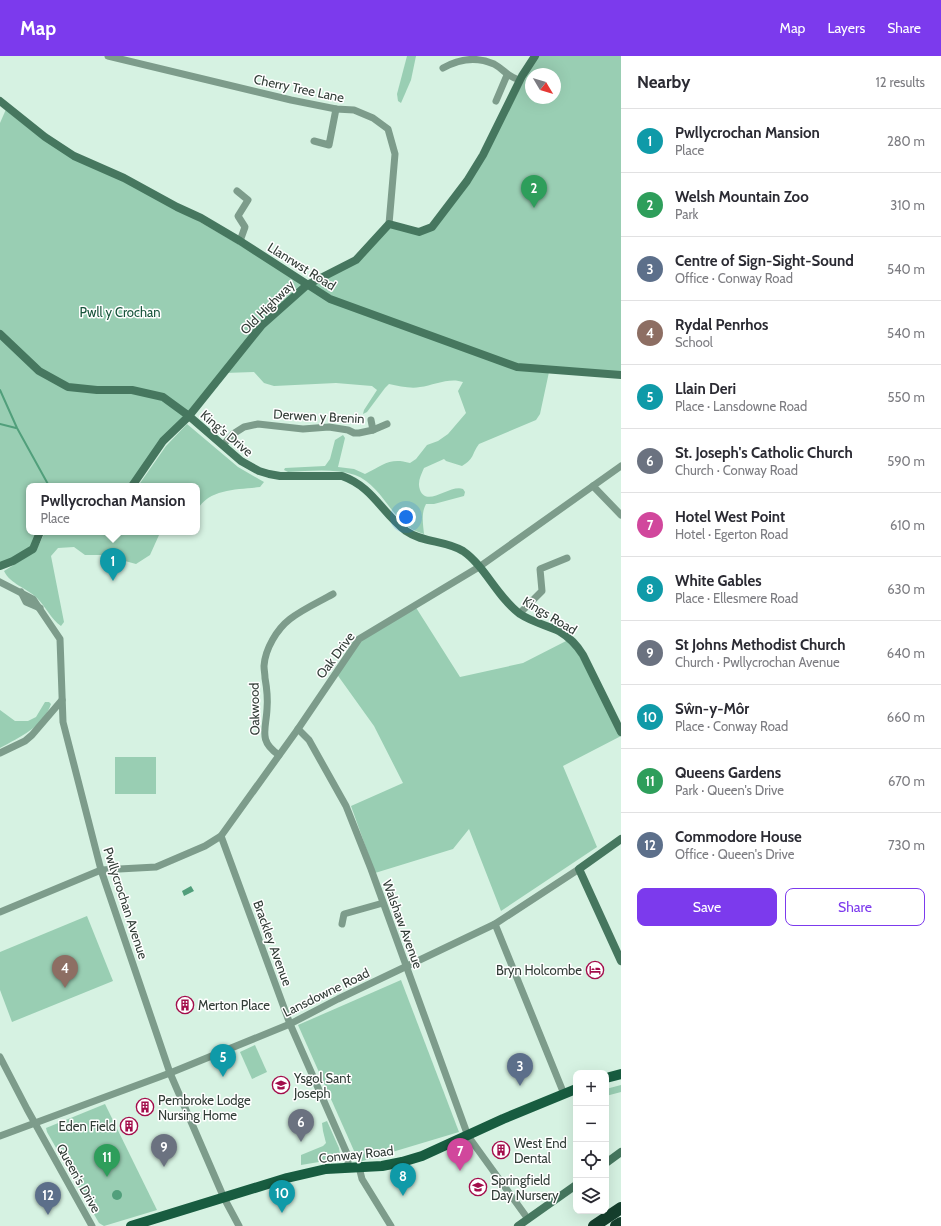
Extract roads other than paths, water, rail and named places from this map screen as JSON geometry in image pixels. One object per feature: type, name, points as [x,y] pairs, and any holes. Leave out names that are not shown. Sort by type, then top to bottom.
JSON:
[{"type":"highway","points":[[594,1226],[621,1208]]},
{"type":"highway","points":[[616,1226],[621,1223]]},
{"type":"main road","points":[[609,1077],[621,1074]]},
{"type":"main road","name":"Conway Road","points":[[131,1226],[308,1172],[348,1167],[382,1166],[422,1156],[503,1119],[573,1090]]},
{"type":"street","name":"Cherry Tree Lane","points":[[108,56],[291,100],[336,109],[354,110],[373,118],[388,129],[395,154],[388,224]]},
{"type":"street","points":[[388,224],[419,232],[432,227],[467,181],[483,155],[527,66],[535,56]]},
{"type":"street","points":[[443,68],[453,62],[466,58],[479,59],[493,63],[513,79],[520,80]]},
{"type":"street","points":[[496,101],[507,75]]},
{"type":"street","name":"Llanrwst Road","points":[[0,101],[45,137],[74,156],[124,178],[177,207],[201,218],[240,241],[330,299],[517,368],[621,375]]},
{"type":"street","points":[[314,141],[329,145],[336,109]]},
{"type":"street","points":[[237,191],[248,200],[238,216],[245,227],[240,241]]},
{"type":"street","name":"Old Highway","points":[[134,483],[163,441],[189,416],[262,325],[307,284],[356,260],[388,224]]},
{"type":"street","name":"King's Drive","points":[[0,334],[39,371],[68,387],[97,390],[132,390],[163,397],[189,416],[249,467],[264,473],[280,476],[328,475],[342,476],[351,479],[368,491],[384,511],[406,531],[426,540],[455,547],[471,557],[479,568]]},
{"type":"street","name":"Derwen y Brenin","points":[[371,420],[373,430]]},
{"type":"street","name":"Derwen y Brenin","points":[[222,445],[233,434],[244,427],[258,424],[303,429],[329,427],[354,432],[373,430],[387,424]]},
{"type":"street","name":"Oak Drive","points":[[0,912],[101,870],[156,867],[205,846],[221,836],[298,729],[360,639],[479,568],[621,466]]},
{"type":"street","points":[[593,486],[621,515]]},
{"type":"street","points":[[0,566],[13,561],[33,549],[39,535]]},
{"type":"street","points":[[520,613],[542,591],[540,569],[567,558]]},
{"type":"street","name":"Kings Road","points":[[479,568],[500,595],[520,613],[531,620],[560,632],[577,646],[583,654],[621,732]]},
{"type":"street","name":"Pwllycrochan Avenue","points":[[0,582],[21,592],[26,602],[40,608],[60,639],[63,722],[101,870],[170,1073],[224,1198],[239,1226]]},
{"type":"street","name":"Oakwood","points":[[279,755],[268,745],[264,737],[268,697],[264,666],[266,654],[276,635],[290,620],[333,594]]},
{"type":"street","points":[[0,753],[24,741],[32,735],[62,700]]},
{"type":"street","name":"Walshaw Avenue","points":[[298,729],[309,740],[346,806],[383,902],[468,1136],[528,1219]]},
{"type":"street","name":"Brackley Avenue","points":[[221,836],[290,1024],[348,1156],[348,1167]]},
{"type":"street","name":"Lansdowne Road","points":[[0,1136],[170,1073],[290,1024],[338,999],[496,924],[621,839]]},
{"type":"street","points":[[579,869],[621,961]]},
{"type":"street","points":[[342,924],[344,914],[383,902]]},
{"type":"street","points":[[496,924],[564,1094]]},
{"type":"street","name":"Queen's Drive","points":[[0,1057],[34,1123],[92,1226]]},
{"type":"street","points":[[609,1161],[621,1152]]},
{"type":"street","points":[[359,1167],[362,1179],[391,1226]]},
{"type":"street","points":[[518,1226],[573,1187]]},
{"type":"waterway","points":[[0,390],[17,428],[47,483]]},
{"type":"waterway","points":[[0,424],[16,428]]},
{"type":"place","name":"Welsh Mountain Zoo","points":[[534,208]]},
{"type":"place","name":"Pwllycrochan Mansion","points":[[113,581]]},
{"type":"place","name":"Bryn Holcombe","points":[[595,970]]},
{"type":"place","name":"Rydal Penrhos","points":[[65,988]]},
{"type":"place","name":"Merton Place","points":[[185,1005]]},
{"type":"place","name":"Llain Deri","points":[[223,1077]]},
{"type":"place","name":"Ysgol Sant Joseph","points":[[281,1085]]},
{"type":"place","name":"Centre of Sign-Sight-Sound","points":[[520,1086]]},
{"type":"place","name":"Pembroke Lodge Nursing Home","points":[[145,1107]]},
{"type":"place","name":"Eden Field","points":[[129,1126]]},
{"type":"place","name":"St. Joseph's Catholic Church","points":[[301,1142]]},
{"type":"place","name":"West End Dental","points":[[501,1150]]},
{"type":"place","name":"St Johns Methodist Church","points":[[164,1167]]},
{"type":"place","name":"Hotel West Point","points":[[460,1171]]},
{"type":"place","name":"Queens Gardens","points":[[107,1177]]},
{"type":"place","name":"Springfield Day Nursery","points":[[478,1187]]},
{"type":"place","name":"White Gables","points":[[403,1196]]},
{"type":"place","name":"Sŵn-y-Môr","points":[[282,1213]]},
{"type":"place","name":"Commodore House","points":[[48,1215]]},
{"type":"park label","name":"Pwll y Crochan","points":[[120,312]]}]
